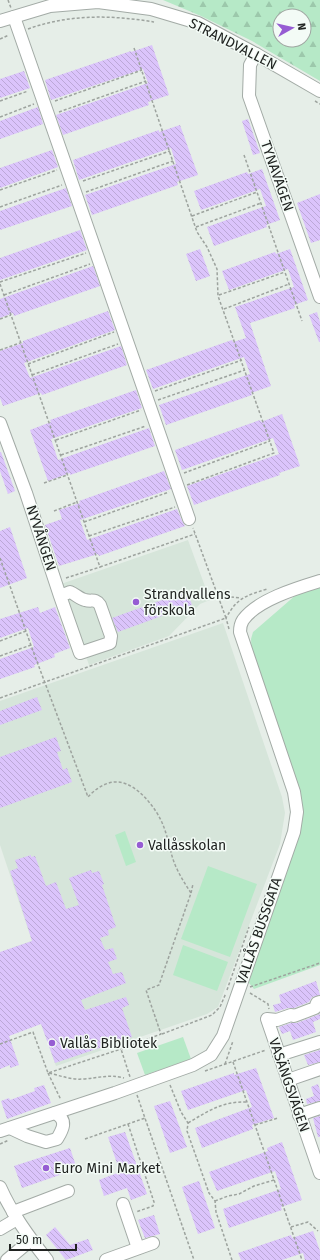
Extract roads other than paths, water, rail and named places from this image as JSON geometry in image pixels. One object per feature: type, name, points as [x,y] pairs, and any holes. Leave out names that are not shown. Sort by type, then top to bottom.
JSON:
[{"type":"street","name":"STRANDVALLEN","points":[[0,21],[50,6],[98,2],[151,9],[198,23],[256,54],[317,96]]},
{"type":"street","points":[[14,17],[189,519]]},
{"type":"street","name":"TYNAVÄGEN","points":[[256,54],[250,64],[249,96],[320,297]]},
{"type":"street","name":"NYVÅNGEN","points":[[0,423],[26,493],[55,582],[80,653],[105,645],[111,641],[111,636],[100,604],[95,600],[83,600],[70,592],[60,596]]},
{"type":"street","name":"VALLÅS BUSSGATA","points":[[5,1129],[134,1087],[193,1065],[211,1054],[223,1036],[294,832],[297,812],[294,792],[244,645],[246,631],[249,621],[259,610],[298,588],[320,580]]},
{"type":"street","name":"VASÄNGSVÄGEN","points":[[320,1002],[317,1003],[315,1008],[294,1016],[291,1015],[277,1020],[267,1019],[320,1173]]},
{"type":"street","points":[[279,1055],[320,1042]]},
{"type":"street","points":[[288,1080],[320,1069]]},
{"type":"street","points":[[299,1115],[320,1108]]},
{"type":"street","name":"VALLÅS BUSSGATA","points":[[5,1129],[46,1142],[57,1139],[63,1130],[63,1121],[59,1115],[61,1111]]},
{"type":"street","points":[[1,1190],[15,1216],[47,1260]]},
{"type":"street","points":[[0,1229],[15,1216],[68,1191]]},
{"type":"street","points":[[125,1210],[138,1248]]},
{"type":"street","points":[[7,1260],[31,1240]]},
{"type":"street","points":[[106,1260],[153,1243]]},
{"type":"place","name":"Strandvallens förskola","points":[[136,602]]},
{"type":"place","name":"Vallåsskolan","points":[[140,845]]},
{"type":"place","name":"Vallås Bibliotek","points":[[52,1043]]},
{"type":"place","name":"Euro Mini Market","points":[[46,1168]]}]
